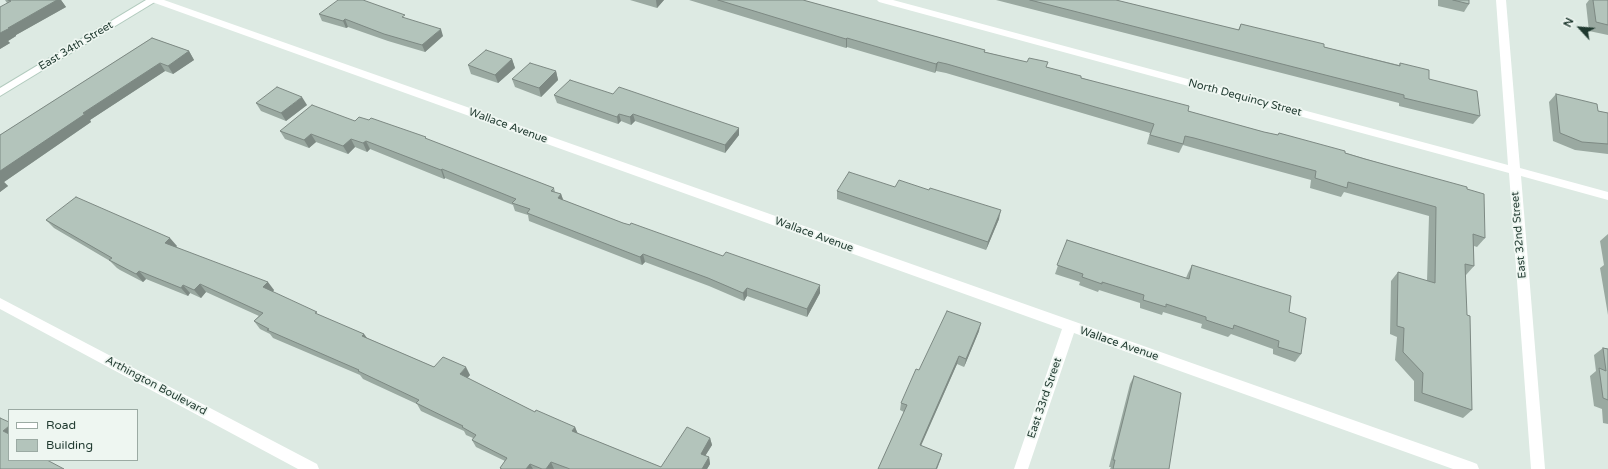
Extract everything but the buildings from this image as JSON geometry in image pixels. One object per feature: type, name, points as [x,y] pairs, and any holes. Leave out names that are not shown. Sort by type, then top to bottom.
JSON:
[{"type":"street","name":"East 34th Street","points":[[0,93],[154,0]]},
{"type":"street","name":"Wallace Avenue","points":[[154,0],[1069,327],[1472,469]]},
{"type":"street","name":"North Dequincy Street","points":[[882,0],[1608,196]]},
{"type":"street","name":"East 32nd Street","points":[[1501,0],[1513,170],[1538,469]]},
{"type":"street","name":"Arthington Boulevard","points":[[0,304],[312,469]]},
{"type":"street","name":"East 33rd Street","points":[[1021,469],[1069,327]]}]
